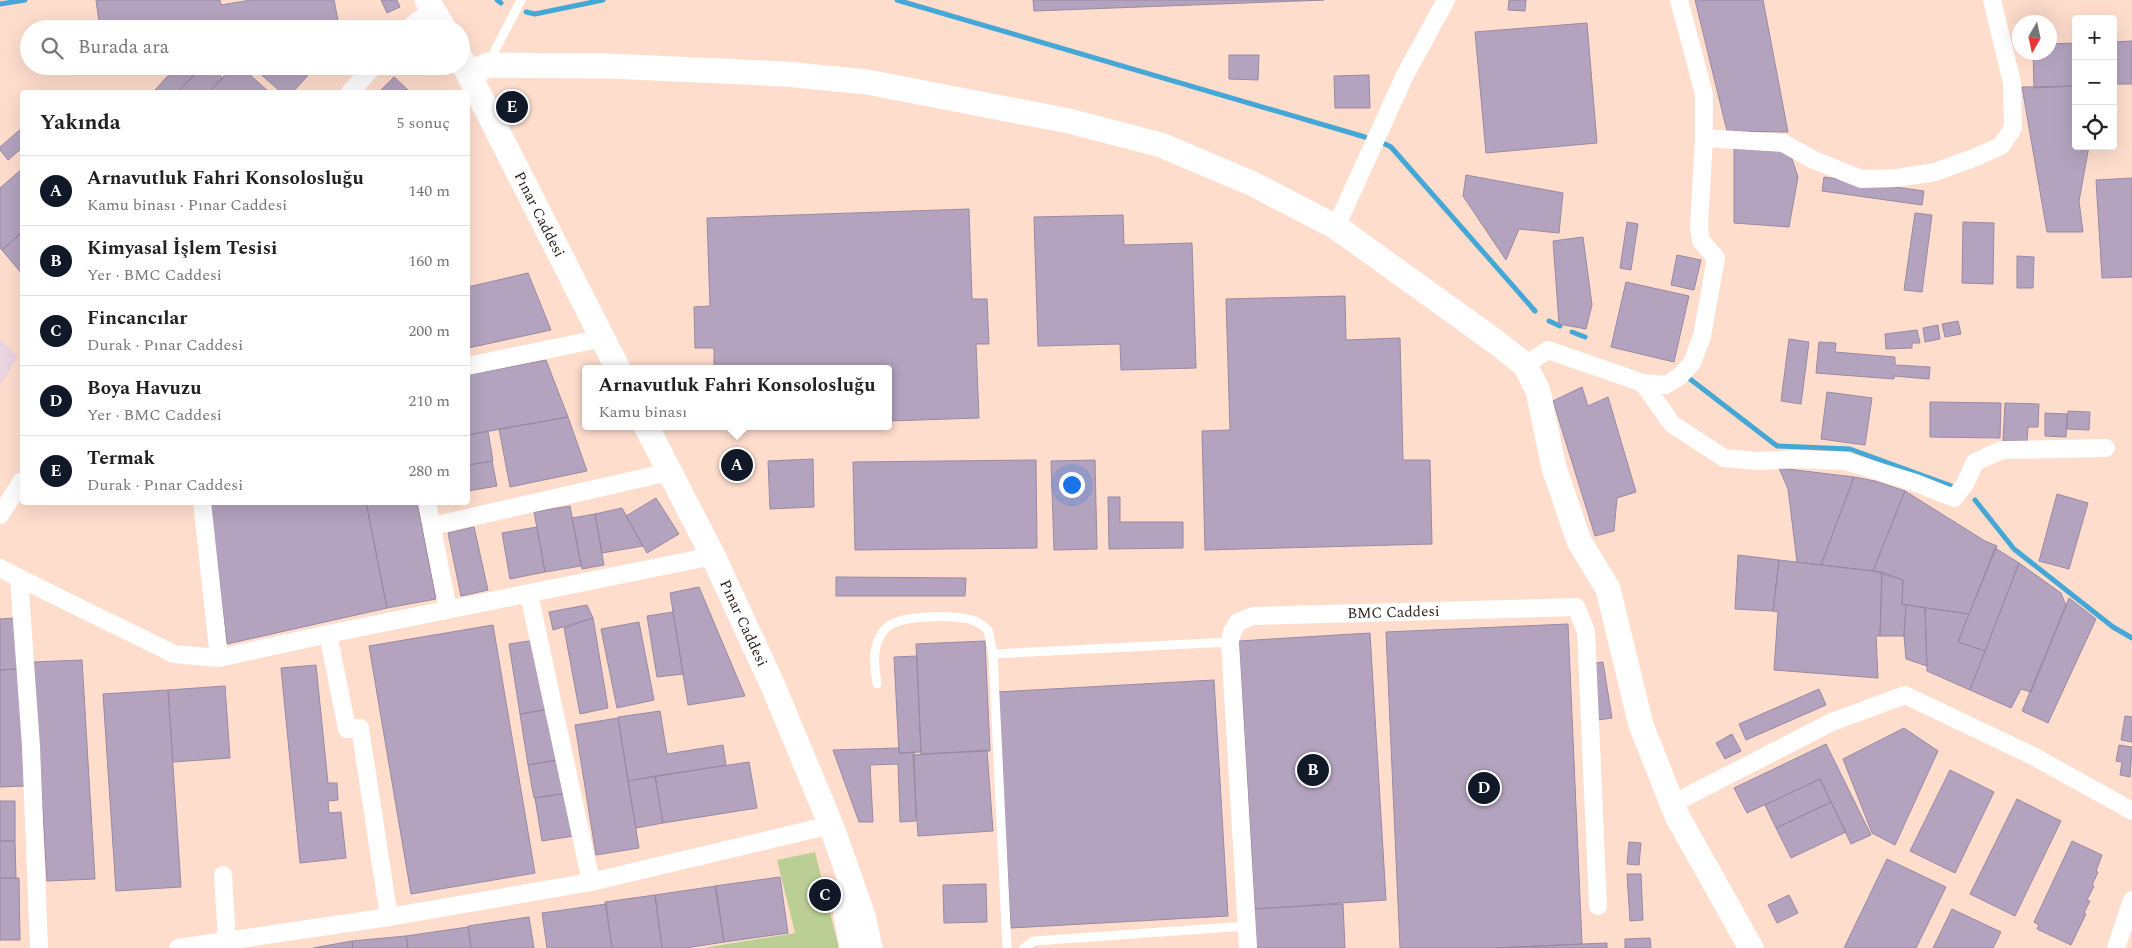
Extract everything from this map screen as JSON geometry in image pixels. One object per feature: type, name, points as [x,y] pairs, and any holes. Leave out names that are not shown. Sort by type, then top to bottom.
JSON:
[{"type":"street","points":[[1336,228],[1405,75],[1446,0]]},
{"type":"street","points":[[1525,365],[1548,350],[1643,383],[1666,385],[1680,376],[1692,363],[1702,336],[1716,258],[1701,241],[1699,227],[1704,138],[1704,94],[1679,0]]},
{"type":"street","points":[[1704,138],[1783,143],[1814,160],[1861,179],[1897,178],[1935,172],[2001,146],[2013,128],[2012,82],[1992,0]]},
{"type":"street","points":[[420,20],[435,13]]},
{"type":"street","points":[[473,66],[609,66],[785,74],[868,82],[1069,121],[1161,144],[1253,184],[1336,228],[1496,342],[1525,365],[1538,391],[1554,468],[1579,541],[1608,588],[1641,725],[1676,816],[1751,948]]},
{"type":"street","name":"Pınar Caddesi","points":[[473,66],[616,365]]},
{"type":"street","points":[[352,90],[366,75]]},
{"type":"street","points":[[470,366],[603,338]]},
{"type":"street","points":[[1643,383],[1672,424],[1724,458],[1757,461],[1798,459],[1845,461],[1916,483],[1954,498],[1965,484],[1975,462],[2002,450],[2106,448]]},
{"type":"street","name":"Pınar Caddesi","points":[[648,430],[713,556],[774,686],[831,825],[863,916],[870,948]]},
{"type":"street","points":[[432,526],[669,472]]},
{"type":"street","points":[[0,515],[20,484]]},
{"type":"street","points":[[202,505],[219,658]]},
{"type":"street","points":[[428,505],[448,610]]},
{"type":"street","points":[[0,568],[174,654],[219,658],[713,556]]},
{"type":"street","points":[[18,578],[31,746],[39,948]]},
{"type":"street","points":[[529,594],[592,882]]},
{"type":"street","name":"BMC Caddesi","points":[[1230,642],[1232,632],[1238,622],[1253,616],[1576,607],[1586,631],[1598,906]]},
{"type":"street","points":[[328,634],[347,729],[360,728],[389,917]]},
{"type":"street","points":[[1230,642],[1248,948]]},
{"type":"street","points":[[1672,804],[1832,722],[1906,695],[2033,756],[2132,811]]},
{"type":"street","points":[[178,948],[389,917],[592,882],[831,825]]},
{"type":"street","name":"Pınar Caddesi","points":[[831,825],[852,948]]},
{"type":"street","points":[[223,875],[227,941]]},
{"type":"street","points":[[2116,948],[2132,900]]},
{"type":"lane","points":[[473,66],[521,0]]},
{"type":"lane","points":[[877,684],[873,660],[875,648],[886,628],[910,619],[952,617],[972,620],[988,630],[993,654],[1007,948]]},
{"type":"lane","points":[[993,654],[1230,642]]},
{"type":"lane","points":[[1024,948],[1034,941],[1247,926]]},
{"type":"shaded area","points":[[0,339],[18,357],[0,385]]},
{"type":"green space","points":[[815,852],[839,948],[703,948],[795,933],[777,860]]},
{"type":"building","points":[[96,0],[220,0],[221,5],[251,0],[334,0],[338,20],[99,20]]},
{"type":"building","points":[[381,0],[397,0],[400,7],[387,13]]},
{"type":"building","points":[[1033,0],[1324,0],[1034,11]]},
{"type":"building","points":[[1509,0],[1526,0],[1525,11],[1508,10]]},
{"type":"building","points":[[1695,0],[1763,0],[1788,132],[1727,131]]},
{"type":"building","points":[[1587,23],[1597,143],[1486,153],[1475,32]]},
{"type":"building","points":[[2132,41],[2132,84],[2117,84],[2117,42]]},
{"type":"building","points":[[2072,43],[2072,86],[2034,88],[2033,60],[2057,60],[2057,44]]},
{"type":"building","points":[[1229,55],[1259,55],[1258,80],[1229,79]]},
{"type":"building","points":[[169,75],[194,75],[180,90],[155,90]]},
{"type":"building","points":[[194,75],[220,75],[223,78],[211,90],[180,90]]},
{"type":"building","points":[[225,75],[250,75],[267,90],[211,90]]},
{"type":"building","points":[[262,75],[308,75],[295,90],[279,90]]},
{"type":"building","points":[[1369,75],[1370,108],[1335,108],[1334,76]]},
{"type":"building","points":[[394,77],[408,90],[381,90]]},
{"type":"building","points":[[2072,86],[2072,150],[2088,150],[2079,201],[2083,232],[2047,232],[2022,87]]},
{"type":"building","points":[[20,130],[20,150],[8,160],[0,150],[0,147]]},
{"type":"building","points":[[1734,147],[1789,150],[1798,177],[1789,227],[1734,223]]},
{"type":"building","points":[[20,171],[20,234],[2,250],[0,248],[0,188]]},
{"type":"building","points":[[1466,175],[1563,193],[1559,233],[1519,229],[1506,260],[1463,196]]},
{"type":"building","points":[[1824,177],[1924,191],[1922,205],[1822,191]]},
{"type":"building","points":[[2132,178],[2132,277],[2102,278],[2096,180]]},
{"type":"building","points":[[969,209],[972,299],[987,299],[989,344],[976,344],[979,418],[892,421],[892,365],[714,365],[714,348],[695,348],[694,307],[710,306],[707,218]]},
{"type":"building","points":[[1915,213],[1932,215],[1922,292],[1904,290]]},
{"type":"building","points":[[1123,215],[1124,245],[1192,243],[1196,368],[1121,370],[1120,344],[1038,346],[1034,217]]},
{"type":"building","points":[[1627,222],[1638,224],[1631,270],[1620,268]]},
{"type":"building","points":[[1963,222],[1994,223],[1993,284],[1962,283]]},
{"type":"building","points":[[20,234],[20,272],[2,250]]},
{"type":"building","points":[[1583,237],[1592,305],[1586,329],[1559,324],[1553,241]]},
{"type":"building","points":[[1677,255],[1701,260],[1694,290],[1671,285]]},
{"type":"building","points":[[2017,256],[2034,257],[2033,288],[2017,288]]},
{"type":"building","points":[[528,273],[551,330],[470,348],[470,287]]},
{"type":"building","points":[[1626,282],[1689,296],[1674,362],[1611,347]]},
{"type":"building","points":[[1345,296],[1346,340],[1400,338],[1403,460],[1430,460],[1432,544],[1205,550],[1202,431],[1230,430],[1226,299]]},
{"type":"building","points":[[1958,321],[1961,334],[1945,337],[1942,324]]},
{"type":"building","points":[[1938,325],[1940,339],[1925,342],[1923,328]]},
{"type":"building","points":[[1917,330],[1920,343],[1912,343],[1912,348],[1886,349],[1885,334]]},
{"type":"building","points":[[1789,339],[1809,342],[1801,404],[1781,401]]},
{"type":"building","points":[[1819,342],[1836,343],[1835,352],[1895,357],[1895,365],[1930,367],[1929,379],[1894,376],[1894,379],[1816,373]]},
{"type":"building","points":[[546,360],[568,417],[470,435],[470,375]]},
{"type":"building","points":[[1582,387],[1588,406],[1608,397],[1636,492],[1617,498],[1614,531],[1595,536],[1553,401]]},
{"type":"building","points":[[1827,392],[1872,398],[1865,445],[1821,439]]},
{"type":"building","points":[[1930,402],[2001,403],[2000,438],[1930,437]]},
{"type":"building","points":[[2005,403],[2039,404],[2038,427],[2028,427],[2027,441],[2003,441]]},
{"type":"building","points":[[2068,411],[2090,412],[2089,430],[2067,429]]},
{"type":"building","points":[[2045,413],[2067,414],[2066,437],[2045,436]]},
{"type":"building","points":[[568,417],[587,471],[510,487],[499,429]]},
{"type":"building","points":[[488,431],[493,461],[470,465],[470,435]]},
{"type":"building","points":[[813,459],[814,507],[770,509],[768,461]]},
{"type":"building","points":[[1036,460],[1037,548],[855,550],[853,462]]},
{"type":"building","points":[[1095,460],[1097,549],[1054,550],[1051,461]]},
{"type":"building","points":[[492,461],[497,486],[470,491],[470,465]]},
{"type":"building","points":[[1779,468],[1854,477],[1821,565],[1797,562],[1788,489]]},
{"type":"building","points":[[1854,477],[1875,481],[1905,491],[1873,571],[1821,565]]},
{"type":"building","points":[[1905,491],[1985,541],[1997,546],[1969,614],[1902,604],[1903,580],[1873,571]]},
{"type":"building","points":[[2057,494],[2088,503],[2069,569],[2039,561]]},
{"type":"building","points":[[1108,497],[1120,497],[1120,522],[1183,522],[1183,548],[1109,549]]},
{"type":"building","points":[[656,498],[679,534],[647,553],[626,516]]},
{"type":"building","points":[[210,505],[367,505],[387,608],[227,644]]},
{"type":"building","points":[[367,505],[418,505],[436,599],[387,608]]},
{"type":"building","points":[[570,506],[581,566],[545,572],[534,512]]},
{"type":"building","points":[[622,508],[643,546],[602,553],[595,514]]},
{"type":"building","points":[[595,514],[604,565],[582,569],[572,518]]},
{"type":"building","points":[[474,527],[488,590],[461,596],[448,533]]},
{"type":"building","points":[[537,527],[545,572],[510,579],[502,533]]},
{"type":"building","points":[[1995,548],[2019,563],[1985,651],[1958,642]]},
{"type":"building","points":[[1738,555],[1779,560],[1773,611],[1735,609]]},
{"type":"building","points":[[1779,560],[1882,572],[1880,636],[1876,636],[1878,678],[1774,670],[1778,612],[1773,611]]},
{"type":"building","points":[[2019,563],[2061,593],[2066,606],[2031,692],[2021,689],[2011,708],[1970,690]]},
{"type":"building","points":[[1882,572],[1903,580],[1902,604],[1906,605],[1904,636],[1880,636]]},
{"type":"building","points":[[836,577],[966,578],[965,596],[836,596]]},
{"type":"building","points":[[699,587],[745,696],[688,705],[670,593]]},
{"type":"building","points":[[2069,598],[2096,619],[2048,723],[2022,711]]},
{"type":"building","points":[[587,605],[593,618],[553,630],[549,612]]},
{"type":"building","points":[[1906,605],[1925,608],[1927,666],[1906,659],[1904,636]]},
{"type":"building","points":[[1925,608],[1969,614],[1958,642],[1985,651],[1970,690],[1927,671]]},
{"type":"building","points":[[673,612],[683,674],[657,677],[647,616]]},
{"type":"building","points":[[14,618],[17,669],[0,670],[0,619]]},
{"type":"building","points":[[593,618],[608,708],[580,714],[564,628]]},
{"type":"building","points":[[639,622],[654,700],[617,708],[601,629]]},
{"type":"building","points":[[1568,624],[1582,944],[1496,948],[1400,948],[1386,632]]},
{"type":"building","points":[[493,625],[535,873],[411,894],[369,646]]},
{"type":"building","points":[[1370,633],[1386,900],[1255,909],[1239,641]]},
{"type":"building","points":[[536,640],[548,709],[520,714],[509,644]]},
{"type":"building","points":[[985,641],[990,751],[921,754],[916,644]]},
{"type":"building","points":[[917,656],[921,752],[899,753],[894,657]]},
{"type":"building","points":[[82,660],[95,879],[47,881],[34,662]]},
{"type":"building","points":[[1603,662],[1612,718],[1598,720],[1589,664]]},
{"type":"building","points":[[316,665],[328,783],[337,783],[338,800],[328,801],[329,813],[341,812],[346,858],[300,863],[281,668]]},
{"type":"building","points":[[17,669],[26,786],[0,787],[0,670]]},
{"type":"building","points":[[1214,680],[1228,916],[1011,928],[997,692]]},
{"type":"building","points":[[225,686],[230,758],[173,762],[168,690]]},
{"type":"building","points":[[1819,689],[1826,705],[1746,740],[1739,724]]},
{"type":"building","points":[[168,690],[181,887],[116,891],[103,694]]},
{"type":"building","points":[[551,709],[559,760],[528,765],[520,714]]},
{"type":"building","points":[[660,711],[667,754],[723,745],[726,765],[628,781],[618,717]]},
{"type":"building","points":[[2125,716],[2132,717],[2132,742],[2121,740]]},
{"type":"building","points":[[618,718],[639,848],[596,855],[575,725]]},
{"type":"building","points":[[1904,728],[1938,751],[1895,845],[1872,833],[1843,759]]},
{"type":"building","points":[[1732,734],[1741,751],[1725,759],[1716,743]]},
{"type":"building","points":[[1826,744],[1871,835],[1851,844],[1820,779],[1747,813],[1734,788]]},
{"type":"building","points":[[2119,745],[2132,747],[2130,777],[2120,775],[2122,762],[2116,761]]},
{"type":"building","points":[[899,748],[899,753],[914,752],[916,821],[900,822],[898,764],[870,765],[873,822],[859,822],[833,750]]},
{"type":"building","points":[[987,750],[993,831],[918,836],[913,755]]},
{"type":"building","points":[[561,759],[567,793],[534,798],[528,765]]},
{"type":"building","points":[[749,762],[757,808],[663,823],[655,776]]},
{"type":"building","points":[[1950,770],[1994,792],[1955,873],[1910,851]]},
{"type":"building","points":[[655,776],[663,823],[636,828],[628,781]]},
{"type":"building","points":[[1820,779],[1831,802],[1776,828],[1765,805]]},
{"type":"building","points":[[567,793],[574,836],[542,841],[535,798]]},
{"type":"building","points":[[2017,799],[2061,821],[2015,916],[1970,894]]},
{"type":"building","points":[[0,801],[15,801],[15,841],[0,841]]},
{"type":"building","points":[[1831,802],[1846,832],[1791,858],[1776,828]]},
{"type":"building","points":[[0,841],[15,841],[16,878],[0,878]]},
{"type":"building","points":[[2072,841],[2102,855],[2096,871],[2098,872],[2092,885],[2094,886],[2087,900],[2090,901],[2084,913],[2086,914],[2071,945],[2037,929],[2039,925],[2034,922]]},
{"type":"building","points":[[1629,842],[1641,843],[1639,865],[1627,864]]},
{"type":"building","points":[[1887,859],[1946,887],[1916,948],[1844,948]]},
{"type":"building","points":[[1627,874],[1641,874],[1643,920],[1630,921]]},
{"type":"building","points":[[780,877],[788,933],[724,942],[715,886]]},
{"type":"building","points":[[0,878],[19,878],[20,940],[0,940]]},
{"type":"building","points":[[986,884],[987,922],[944,923],[943,885]]},
{"type":"building","points":[[716,886],[724,942],[686,948],[662,948],[655,895]]},
{"type":"building","points":[[655,895],[662,948],[612,948],[605,902]]},
{"type":"building","points":[[1789,895],[1798,913],[1777,923],[1768,905]]},
{"type":"building","points":[[606,904],[612,948],[547,948],[542,913]]},
{"type":"building","points":[[1343,904],[1345,948],[1255,948],[1253,909]]},
{"type":"building","points":[[1952,909],[2001,932],[1993,948],[1933,948]]},
{"type":"building","points":[[529,917],[534,948],[471,948],[468,926]]},
{"type":"building","points":[[468,927],[471,948],[408,948],[406,936]]},
{"type":"building","points":[[406,936],[408,948],[353,948],[352,941]]},
{"type":"building","points":[[1650,938],[1651,948],[1625,948],[1625,939]]},
{"type":"building","points":[[352,941],[353,948],[313,948]]},
{"type":"building","points":[[1607,943],[1607,948],[1496,948],[1582,944]]},
{"type":"waterway","points":[[0,4],[25,0]]},
{"type":"waterway","points":[[497,0],[501,3]]},
{"type":"waterway","points":[[526,12],[535,14],[603,0]]},
{"type":"waterway","points":[[897,0],[1365,137]]},
{"type":"waterway","points":[[1383,143],[1391,147],[1535,311]]},
{"type":"waterway","points":[[1549,321],[1560,326]]},
{"type":"waterway","points":[[1572,332],[1585,337]]},
{"type":"waterway","points":[[1690,379],[1777,446],[1850,449],[1957,488]]},
{"type":"waterway","points":[[1975,500],[2014,549],[2113,627],[2132,638]]},
{"type":"place","name":"Termak","points":[[512,107]]},
{"type":"place","name":"Arnavutluk Fahri Konsolosluğu","points":[[737,465]]},
{"type":"place","name":"Kimyasal İşlem Tesisi","points":[[1313,770]]},
{"type":"place","name":"Boya Havuzu","points":[[1484,788]]},
{"type":"place","name":"Fincancılar","points":[[825,895]]}]
